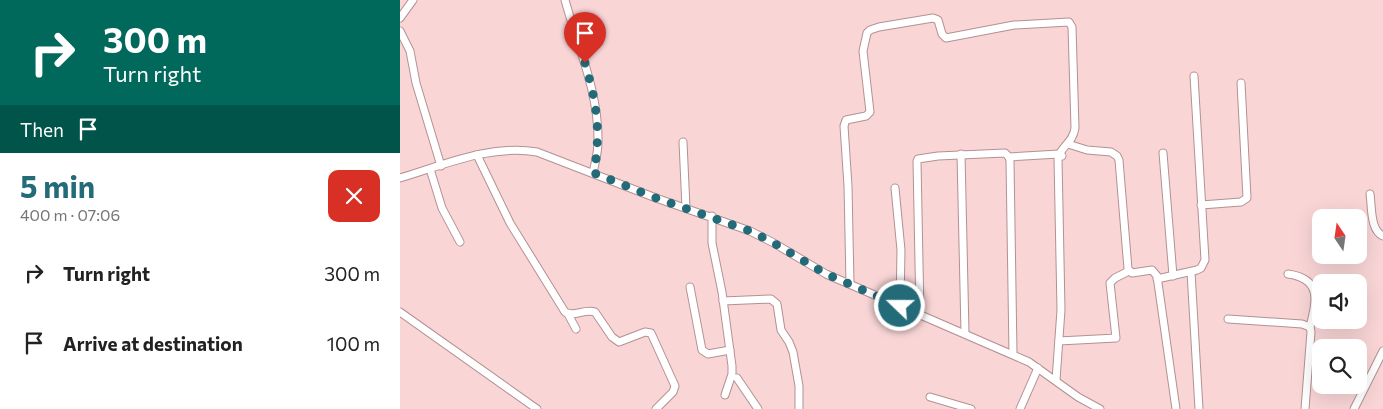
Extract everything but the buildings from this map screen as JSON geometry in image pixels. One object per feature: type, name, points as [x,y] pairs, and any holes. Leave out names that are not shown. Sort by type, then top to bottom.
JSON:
[{"type":"street","points":[[400,18],[413,0]]},
{"type":"street","points":[[565,0],[590,82],[596,111],[598,144],[594,173]]},
{"type":"street","points":[[850,284],[848,186],[844,126],[846,120],[866,116],[870,112],[863,47],[870,30],[932,18],[938,20],[942,34],[946,38],[1014,25],[1069,22],[1072,27],[1075,128],[1073,138],[1058,158],[1061,310],[1056,380]]},
{"type":"street","points":[[400,31],[410,51],[416,83],[441,166]]},
{"type":"street","points":[[1157,279],[1191,272],[1201,268],[1206,260],[1194,76]]},
{"type":"street","points":[[1201,205],[1241,202],[1247,198],[1241,83]]},
{"type":"street","points":[[683,142],[686,208]]},
{"type":"street","points":[[1068,144],[1087,150],[1111,152],[1119,160],[1124,239],[1129,272]]},
{"type":"street","points":[[400,178],[477,155],[505,149],[537,152],[656,198],[712,216],[750,231],[826,274],[1013,354],[1038,368],[1078,397],[1100,409]]},
{"type":"street","points":[[920,314],[917,160],[961,154],[1002,152],[1009,157],[1060,155]]},
{"type":"street","points":[[1163,153],[1173,276]]},
{"type":"street","points":[[961,154],[965,333]]},
{"type":"street","points":[[477,155],[510,223],[576,329]]},
{"type":"street","points":[[1009,157],[1013,354]]},
{"type":"street","points":[[430,169],[442,208],[460,242]]},
{"type":"street","points":[[896,188],[900,250],[900,306]]},
{"type":"street","points":[[1370,194],[1374,226],[1377,232],[1383,236]]},
{"type":"street","points":[[712,216],[712,243],[723,301],[732,374],[725,395]]},
{"type":"street","points":[[1059,342],[1116,338],[1110,283],[1112,280],[1129,272],[1152,270],[1157,279],[1176,409]]},
{"type":"street","points":[[1191,272],[1199,409]]},
{"type":"street","points":[[1288,274],[1305,279],[1311,284],[1316,300],[1310,327],[1312,332],[1304,409]]},
{"type":"street","points":[[690,287],[702,350],[708,354],[730,350]]},
{"type":"street","points":[[723,301],[771,299],[776,301],[781,330],[793,352],[799,386],[799,409]]},
{"type":"street","points":[[568,314],[586,310],[595,312],[612,337],[619,342],[645,332],[651,333],[675,386],[673,392],[656,409]]},
{"type":"street","points":[[400,312],[536,409]]},
{"type":"street","points":[[1228,319],[1302,324],[1310,327]]},
{"type":"street","points":[[1354,409],[1383,351]]},
{"type":"street","points":[[1020,409],[1038,368]]},
{"type":"street","points":[[737,378],[758,409]]},
{"type":"street","points":[[930,397],[971,409]]},
{"type":"route","points":[[585,63],[596,111],[598,144],[594,173],[656,198],[750,231],[826,274],[900,306]]}]
